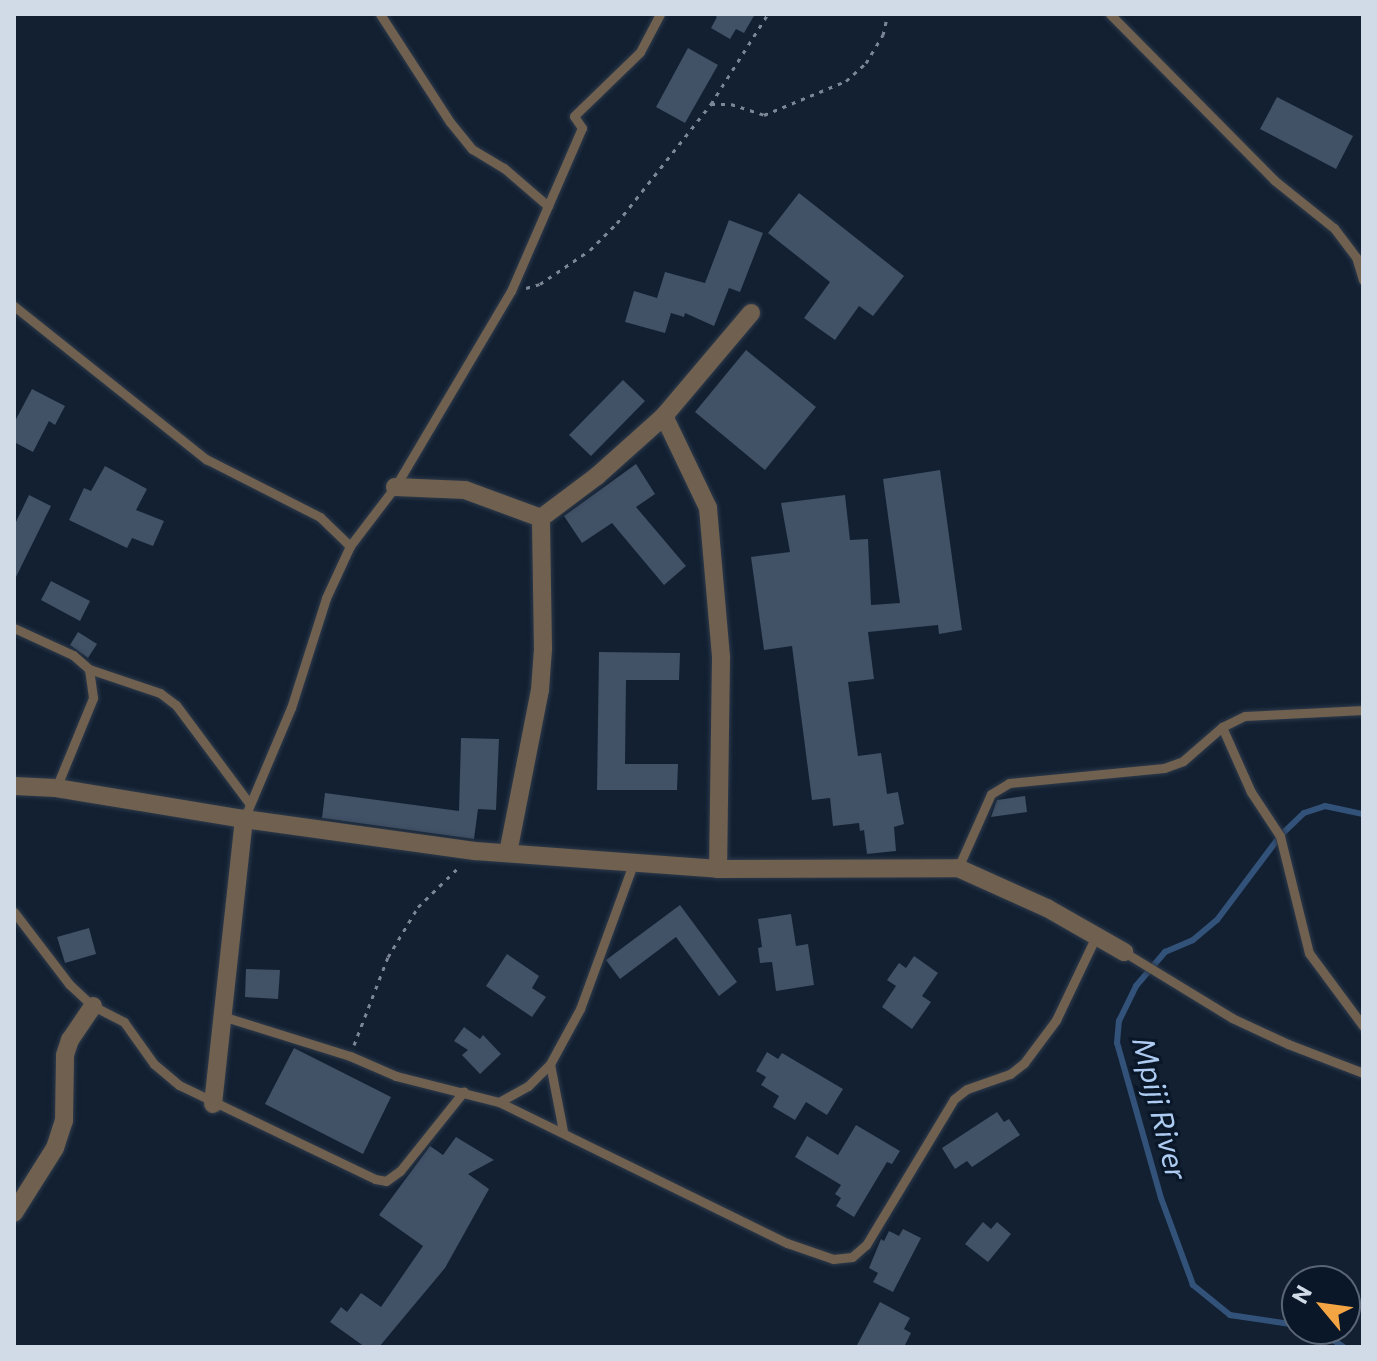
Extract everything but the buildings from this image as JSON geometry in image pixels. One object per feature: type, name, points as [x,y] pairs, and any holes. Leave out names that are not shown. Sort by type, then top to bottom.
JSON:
[{"type":"street","points":[[541,518],[597,476],[664,416],[751,313]]},
{"type":"street","points":[[664,416],[708,508],[721,658],[718,869]]},
{"type":"street","points":[[395,487],[465,490],[541,518]]},
{"type":"street","points":[[508,853],[540,690],[543,649],[541,518]]},
{"type":"street","points":[[14,786],[56,788],[247,811],[475,851],[718,869],[958,868],[1097,934],[1124,952]]},
{"type":"street","points":[[213,1104],[247,811]]},
{"type":"street","points":[[14,1213],[55,1148],[64,1121],[65,1055],[70,1040],[93,1006]]},
{"type":"lane","points":[[380,14],[450,122],[472,149],[504,168],[548,206]]},
{"type":"lane","points":[[247,811],[291,708],[326,598],[350,546],[395,487],[511,291],[582,128],[574,116],[640,52],[660,14]]},
{"type":"lane","points":[[1110,14],[1274,180],[1334,228],[1356,257],[1363,280]]},
{"type":"lane","points":[[14,306],[206,459],[320,517],[350,546]]},
{"type":"lane","points":[[14,628],[73,655],[89,669],[160,693],[176,705],[247,811]]},
{"type":"lane","points":[[56,788],[93,698],[89,669]]},
{"type":"lane","points":[[958,868],[991,794],[1009,783],[1164,768],[1183,761],[1222,727],[1245,716],[1363,710]]},
{"type":"lane","points":[[1222,727],[1251,792],[1280,836],[1309,953],[1363,1026]]},
{"type":"lane","points":[[499,1102],[528,1086],[550,1064],[580,1009],[633,864]]},
{"type":"lane","points":[[14,912],[69,984],[93,1006],[124,1022],[154,1064],[179,1085],[213,1104],[386,1181],[400,1171],[464,1091]]},
{"type":"lane","points":[[221,1016],[350,1056],[396,1076],[499,1102],[787,1243],[833,1259],[852,1257],[866,1245],[954,1099],[967,1089],[1010,1074],[1024,1063],[1056,1020],[1097,934]]},
{"type":"lane","points":[[1124,952],[1179,988],[1288,1044],[1363,1073]]},
{"type":"lane","points":[[550,1064],[563,1131]]},
{"type":"path","points":[[511,291],[540,284],[590,250],[617,223],[711,104],[768,14]]},
{"type":"path","points":[[711,104],[731,104],[764,115],[846,81],[866,63],[883,35],[887,18]]},
{"type":"path","points":[[350,1056],[388,957],[418,907],[475,851]]},
{"type":"waterway","name":"Mpiji River","points":[[1281,1323],[1230,1315],[1193,1285],[1161,1198],[1117,1043],[1119,1021],[1136,986],[1165,952],[1193,940],[1217,920],[1280,836],[1304,813],[1325,806],[1363,814]]}]
